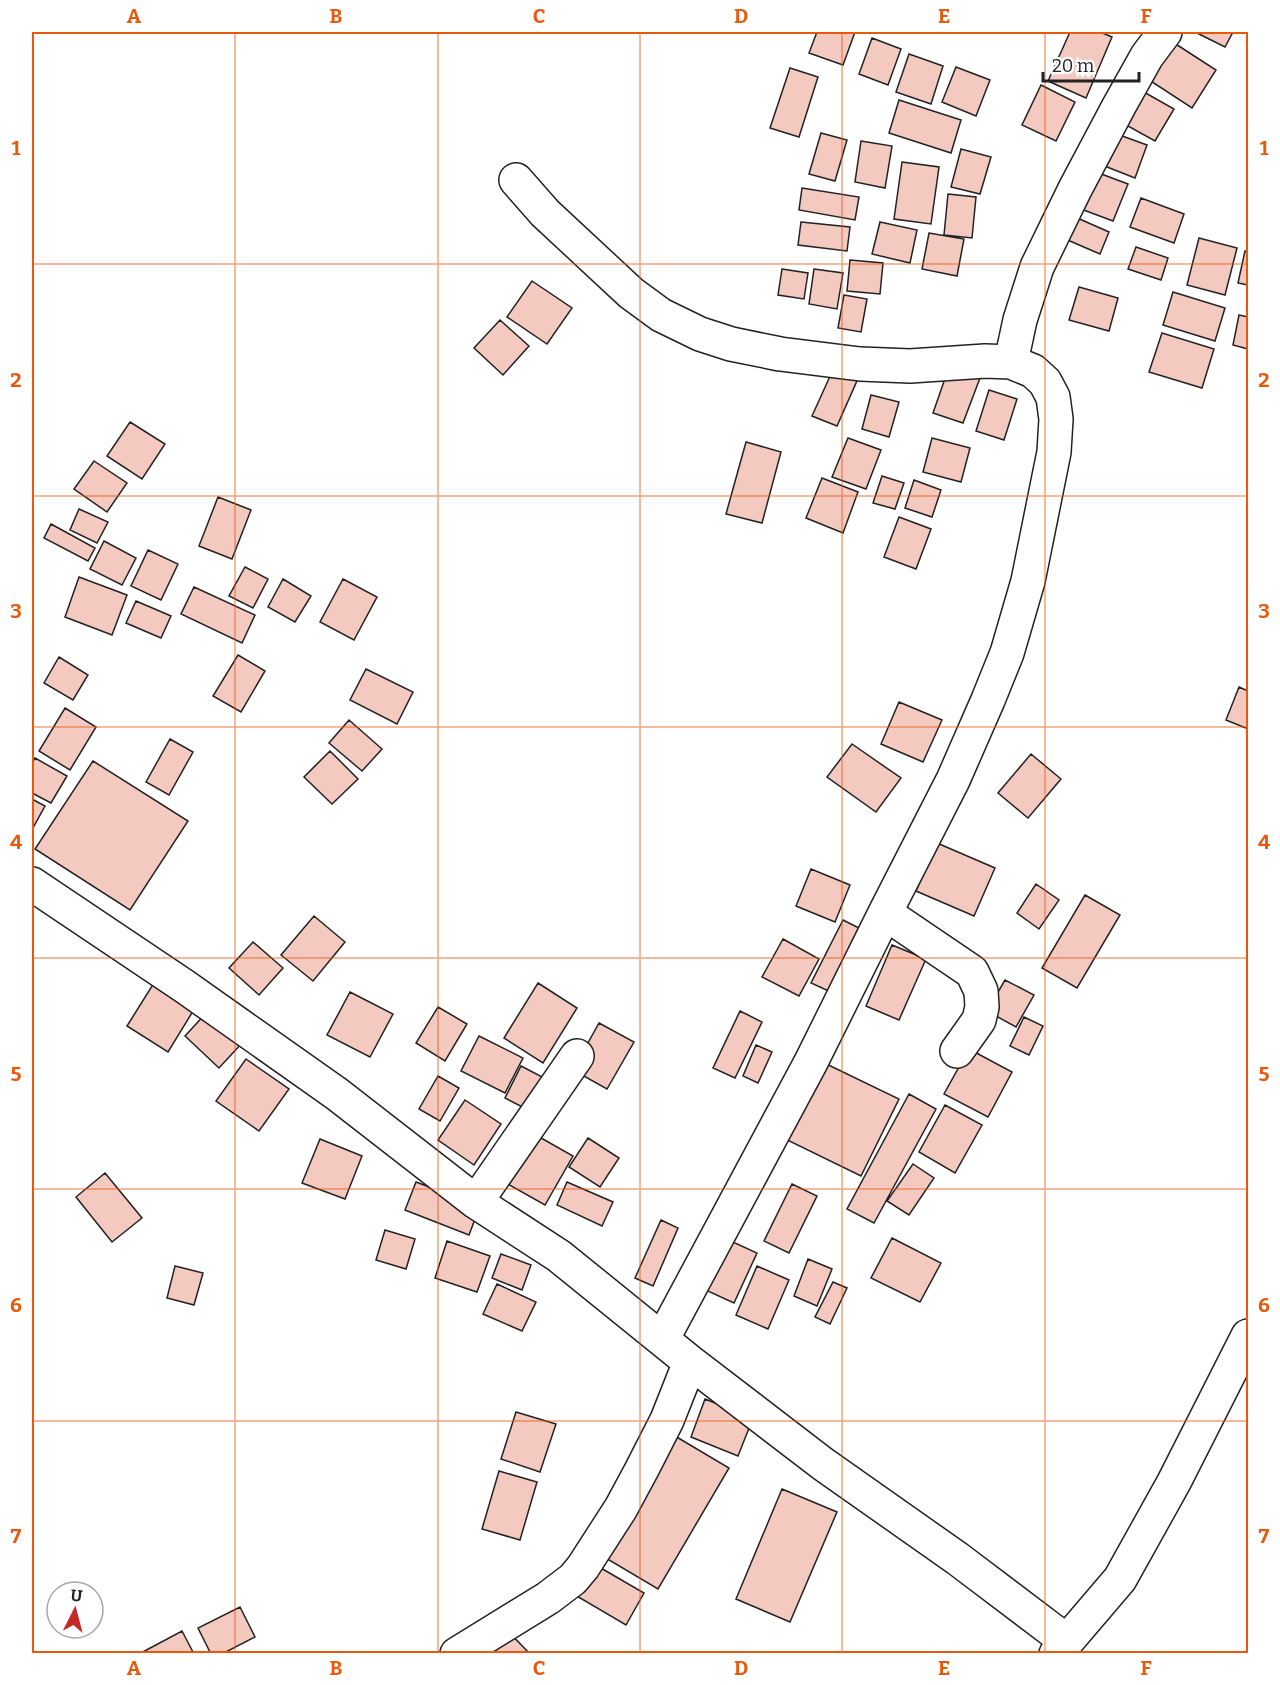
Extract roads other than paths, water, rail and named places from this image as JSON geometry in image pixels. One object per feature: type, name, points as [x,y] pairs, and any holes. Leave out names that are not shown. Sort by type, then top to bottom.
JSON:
[{"type":"street","points":[[1011,362],[1020,320],[1037,267],[1119,106],[1147,56],[1165,32]]},
{"type":"street","points":[[516,180],[545,213],[631,293],[661,315],[700,334],[731,344],[780,354],[860,364],[909,366],[985,361],[1011,362],[1033,371],[1045,382],[1053,397],[1056,419],[1054,452],[1028,581],[1007,653],[988,699],[953,780],[811,1062],[663,1338]]},
{"type":"street","points":[[32,884],[184,986],[337,1094],[476,1202],[559,1256],[690,1362],[824,1464],[958,1559],[1060,1647],[1089,1617],[1120,1579],[1174,1482],[1248,1336]]},
{"type":"street","points":[[885,913],[972,972],[981,991],[982,1007],[979,1020],[957,1051]]},
{"type":"street","points":[[476,1202],[577,1056]]},
{"type":"street","points":[[457,1653],[548,1598],[573,1579],[583,1567],[621,1508],[642,1469],[667,1420],[690,1362]]}]
